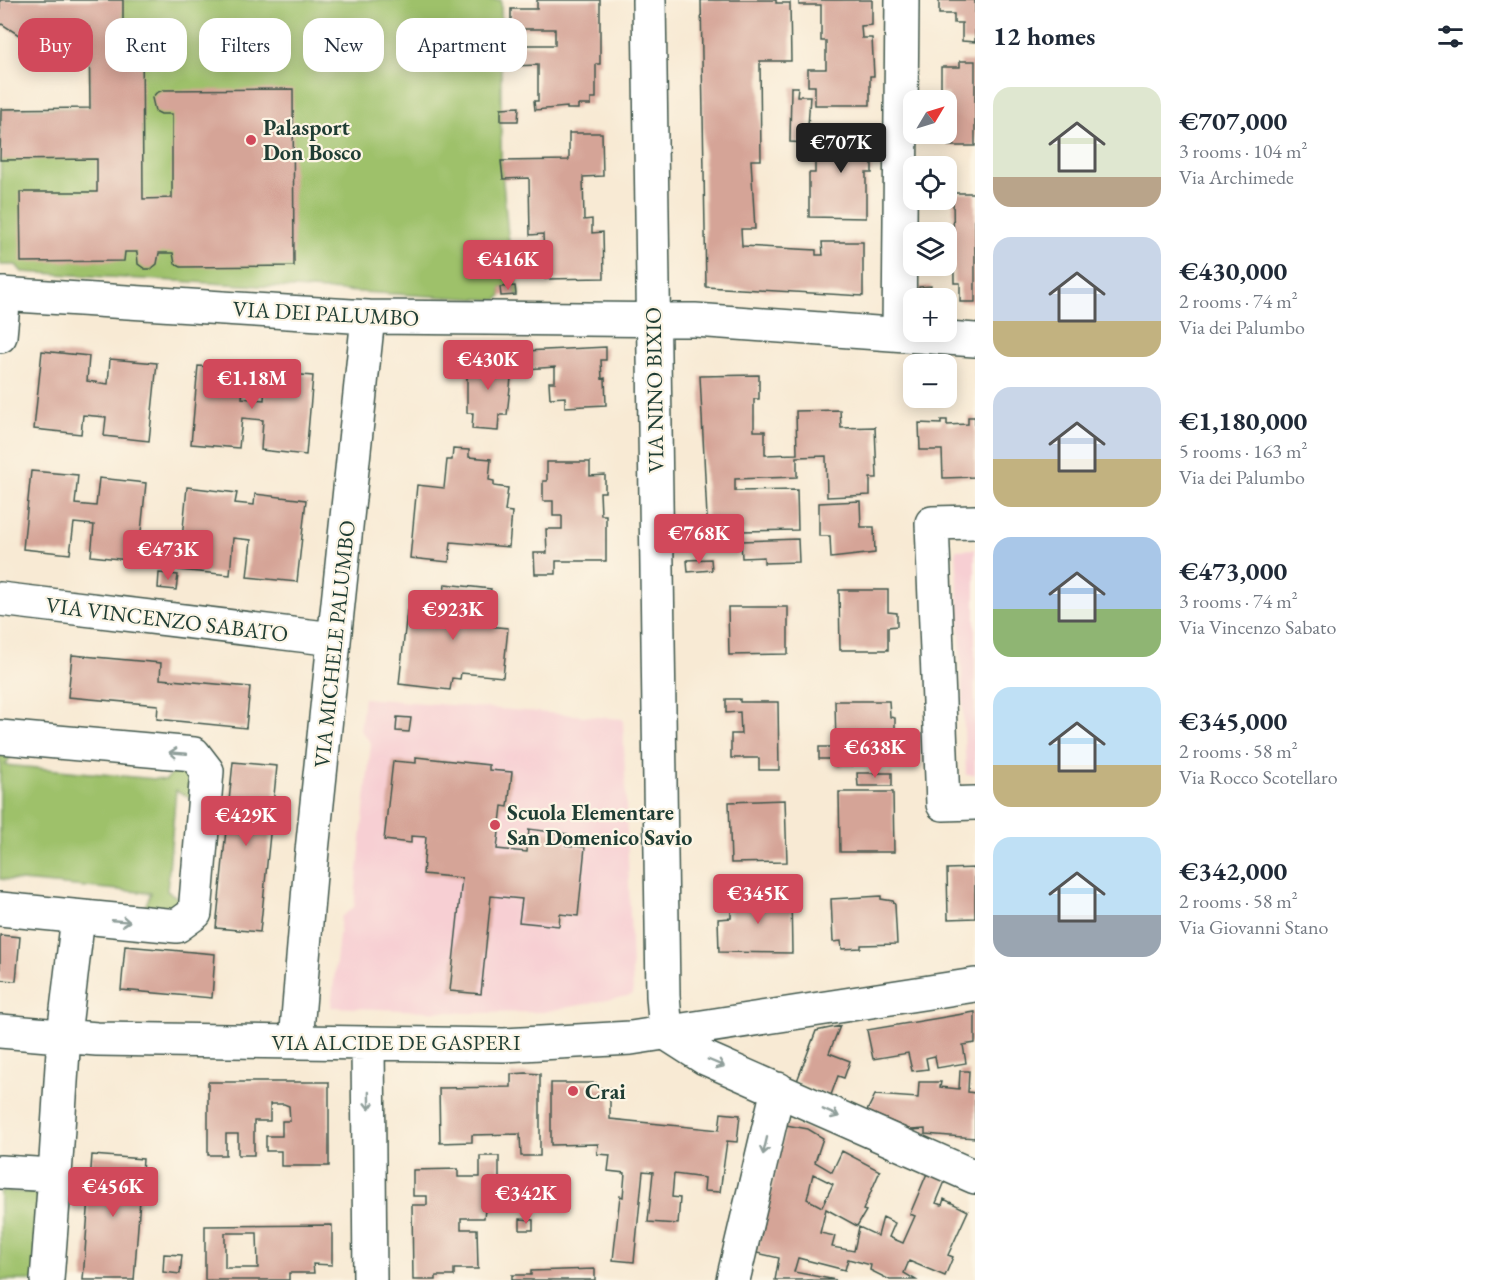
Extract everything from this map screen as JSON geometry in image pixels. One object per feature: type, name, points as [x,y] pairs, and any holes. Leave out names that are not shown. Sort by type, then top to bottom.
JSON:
[{"type":"street","name":"VIA NINO BIXIO","points":[[649,0],[663,996],[666,1033]]},
{"type":"street","points":[[899,334],[902,0]]},
{"type":"street","name":"VIA DEI PALUMBO","points":[[2,294],[368,317],[653,320],[975,340]]},
{"type":"street","points":[[0,336],[2,294]]},
{"type":"street","name":"VIA MICHELE PALUMBO","points":[[296,1042],[312,851],[368,317]]},
{"type":"street","points":[[975,522],[932,523],[943,804],[975,803]]},
{"type":"street","name":"VIA VINCENZO SABATO","points":[[0,598],[334,639]]},
{"type":"street","points":[[0,737],[194,754],[207,771],[195,913],[177,926],[0,909]]},
{"type":"street","points":[[47,1280],[64,1035],[78,917]]},
{"type":"street","name":"VIA ALCIDE DE GASPERI","points":[[0,1031],[97,1038],[504,1045],[631,1038],[975,986]]},
{"type":"street","points":[[666,1033],[705,1058],[975,1177]]},
{"type":"street","points":[[368,1043],[370,1280]]},
{"type":"street","points":[[733,1280],[778,1089]]},
{"type":"street","points":[[0,1172],[55,1175]]},
{"type":"shaded area","points":[[975,549],[975,775],[966,775],[956,550]]},
{"type":"shaded area","name":"Scuola Elementare San Domenico Savio","points":[[364,698],[623,719],[633,995],[543,1012],[471,1013],[331,1007],[341,917],[354,907],[371,743],[360,730]]},
{"type":"green space","name":"Palasport Don Bosco","points":[[123,0],[501,0],[501,18],[396,18],[396,72],[501,72],[501,161],[508,235],[520,296],[516,295],[515,287],[501,287],[501,296],[497,300],[22,272],[16,265],[0,265],[1,109],[90,108],[93,19]]},
{"type":"green space","points":[[0,750],[15,751],[5,765],[166,780],[179,765],[193,772],[191,799],[176,790],[167,891],[182,900],[180,909],[144,909],[151,893],[0,879]]},
{"type":"green space","points":[[0,1191],[36,1193],[40,1196],[36,1280],[0,1280]]},
{"type":"building","points":[[0,0],[123,0],[123,18],[105,18],[105,72],[142,72],[143,199],[172,198],[172,114],[161,114],[155,111],[152,98],[156,93],[163,90],[293,89],[294,266],[181,267],[175,264],[173,253],[159,253],[157,264],[151,269],[145,269],[138,264],[137,252],[125,252],[124,261],[21,262],[20,192],[97,192],[97,159],[0,160],[1,109],[90,108],[93,18],[18,18],[18,34],[2,24],[0,25]]},
{"type":"building","points":[[537,0],[600,0],[600,64],[596,64],[596,98],[591,98],[591,105],[578,105],[578,109],[567,109],[567,107],[535,110],[534,101],[538,101],[538,65],[527,65],[527,45],[555,45],[555,29],[527,29],[527,18],[511,18],[511,9],[537,9]]},
{"type":"building","points":[[701,0],[776,0],[776,3],[790,3],[791,61],[760,61],[761,160],[751,160],[755,229],[741,229],[742,246],[816,250],[816,255],[823,255],[822,242],[863,242],[863,296],[706,287]]},
{"type":"building","points":[[799,0],[872,0],[872,25],[861,26],[862,38],[872,38],[874,76],[870,76],[870,105],[815,105],[815,86],[808,86],[808,69],[826,69],[826,41],[821,41],[821,5],[799,5]]},
{"type":"building","points":[[939,0],[975,0],[975,42],[962,41],[962,23],[954,23],[954,14],[939,14]]},
{"type":"building","points":[[960,61],[975,61],[975,146],[948,146],[948,144],[957,144],[957,90],[941,90],[941,67],[960,67]]},
{"type":"building","points":[[791,87],[798,87],[797,96],[810,96],[807,143],[790,142]]},
{"type":"building","points":[[519,107],[518,121],[501,121],[501,108]]},
{"type":"building","points":[[819,129],[872,129],[872,173],[866,173],[866,218],[809,217],[809,173],[815,173],[815,143],[819,143]]},
{"type":"building","points":[[569,133],[602,133],[603,176],[583,177],[584,220],[592,219],[592,233],[603,232],[604,278],[545,279],[543,234],[530,235],[529,178],[503,179],[501,161],[569,160]]},
{"type":"building","points":[[957,193],[975,193],[975,302],[960,302],[960,283],[954,283],[954,276],[957,276],[957,222],[953,222],[953,210],[957,210]]},
{"type":"building","points":[[515,286],[516,295],[501,296],[500,287]]},
{"type":"building","points":[[606,347],[606,360],[601,360],[602,379],[605,378],[606,405],[565,407],[565,397],[550,398],[549,382],[555,382],[555,367],[526,369],[525,351]]},
{"type":"building","points":[[42,351],[89,356],[87,381],[108,384],[110,359],[157,363],[149,441],[104,436],[106,417],[83,415],[81,434],[34,429]]},
{"type":"building","points":[[467,357],[513,360],[507,415],[499,415],[498,431],[472,429],[473,413],[467,413]]},
{"type":"building","points":[[198,366],[245,370],[242,398],[264,400],[266,372],[313,376],[306,455],[261,450],[263,420],[242,418],[239,448],[191,444]]},
{"type":"building","points":[[759,375],[759,399],[754,399],[754,431],[765,431],[765,455],[797,454],[796,411],[840,410],[841,428],[875,427],[877,478],[870,478],[870,495],[827,497],[826,456],[797,457],[797,477],[735,479],[735,491],[797,490],[798,530],[739,531],[739,536],[708,537],[700,376]]},
{"type":"building","points":[[968,417],[975,417],[975,477],[943,478],[942,450],[920,450],[919,423],[941,424],[941,420],[947,420],[947,425],[968,424]]},
{"type":"building","points":[[453,449],[469,450],[469,457],[491,459],[489,480],[494,481],[494,486],[508,488],[505,511],[512,512],[509,547],[451,542],[449,562],[410,558],[417,485],[444,488],[447,460],[452,460]]},
{"type":"building","points":[[547,462],[590,462],[590,476],[605,475],[605,492],[600,492],[601,515],[606,515],[606,561],[556,561],[556,574],[535,574],[534,553],[547,553],[546,529],[562,529],[562,516],[553,516],[553,501],[543,501],[543,481],[547,481]]},
{"type":"building","points":[[31,471],[78,475],[75,504],[96,506],[99,478],[146,483],[138,561],[91,556],[94,525],[74,523],[70,554],[23,549]]},
{"type":"building","points":[[187,487],[237,493],[235,503],[254,505],[255,494],[306,500],[297,582],[247,577],[251,540],[233,538],[230,575],[179,570]]},
{"type":"building","points":[[860,501],[861,527],[874,527],[875,553],[831,558],[830,536],[819,536],[819,503]]},
{"type":"building","points":[[798,539],[799,562],[764,563],[764,557],[742,558],[741,541]]},
{"type":"building","points":[[711,559],[712,570],[688,572],[687,560]]},
{"type":"building","points":[[159,573],[178,575],[176,590],[158,588]]},
{"type":"building","points":[[445,584],[491,589],[487,626],[508,628],[503,677],[461,673],[460,679],[452,678],[450,690],[399,684],[407,611],[442,615]]},
{"type":"building","points":[[839,590],[888,590],[888,612],[897,613],[897,626],[888,627],[888,650],[840,650]]},
{"type":"building","points":[[728,607],[788,607],[788,654],[729,655]]},
{"type":"building","points":[[72,655],[161,663],[160,679],[250,687],[246,728],[157,719],[158,705],[68,697]]},
{"type":"building","points":[[726,699],[740,699],[740,702],[778,702],[779,770],[759,770],[759,758],[731,758],[731,734],[741,734],[740,712],[726,713]]},
{"type":"building","points":[[835,701],[889,701],[890,717],[895,718],[895,731],[890,731],[890,749],[871,750],[871,759],[853,759],[853,766],[836,766],[836,759],[819,759],[819,747],[836,747]]},
{"type":"building","points":[[397,717],[411,718],[409,732],[396,731]]},
{"type":"building","points":[[416,757],[489,765],[489,770],[512,772],[508,807],[502,806],[497,849],[527,852],[529,829],[567,834],[566,845],[585,847],[578,916],[560,914],[559,926],[519,922],[522,899],[491,896],[481,994],[450,991],[462,878],[423,874],[426,837],[411,836],[411,843],[384,840],[393,761],[416,763]]},
{"type":"building","points":[[233,762],[277,766],[260,932],[216,928]]},
{"type":"building","points":[[857,773],[892,773],[892,786],[858,786]]},
{"type":"building","points":[[839,792],[893,792],[894,852],[840,852]]},
{"type":"building","points":[[785,800],[787,862],[731,863],[729,802]]},
{"type":"building","points":[[975,868],[975,918],[948,919],[947,869]]},
{"type":"building","points":[[791,894],[792,953],[719,952],[718,919],[731,918],[731,896]]},
{"type":"building","points":[[881,896],[881,899],[893,901],[895,905],[897,944],[861,945],[861,948],[842,949],[841,941],[833,942],[831,899]]},
{"type":"building","points":[[0,935],[20,937],[16,981],[0,980]]},
{"type":"building","points":[[125,946],[215,954],[212,998],[121,990]]},
{"type":"building","points":[[975,1012],[975,1043],[963,1045],[966,1063],[937,1068],[935,1056],[926,1058],[928,1069],[912,1071],[908,1053],[873,1059],[867,1030]]},
{"type":"building","points":[[840,1026],[829,1053],[850,1061],[844,1078],[838,1076],[831,1095],[797,1081],[816,1031]]},
{"type":"building","points":[[960,1071],[969,1071],[968,1092],[975,1093],[975,1138],[925,1134],[925,1129],[911,1130],[867,1111],[875,1095],[918,1098],[919,1082],[941,1082],[940,1087],[959,1089]]},
{"type":"building","points":[[511,1074],[540,1074],[540,1156],[521,1156],[520,1134],[472,1135],[472,1142],[440,1143],[439,1088],[511,1087]]},
{"type":"building","points":[[208,1082],[329,1082],[329,1166],[281,1166],[281,1151],[266,1151],[266,1136],[282,1136],[282,1121],[290,1121],[289,1106],[284,1104],[270,1104],[270,1121],[254,1121],[254,1155],[238,1155],[238,1134],[226,1134],[226,1155],[208,1155]]},
{"type":"building","points":[[551,1083],[596,1083],[596,1088],[610,1088],[610,1119],[719,1130],[721,1113],[740,1115],[737,1142],[727,1141],[720,1192],[704,1191],[705,1178],[674,1174],[672,1197],[680,1198],[678,1224],[648,1222],[653,1172],[643,1171],[634,1262],[613,1260],[620,1196],[623,1197],[625,1173],[608,1171],[610,1155],[597,1154],[598,1144],[551,1145]]},
{"type":"building","points":[[786,1125],[808,1129],[823,1138],[815,1162],[832,1172],[842,1151],[880,1171],[863,1210],[866,1211],[857,1226],[826,1209],[820,1233],[835,1236],[832,1247],[854,1251],[859,1227],[878,1236],[883,1217],[895,1223],[889,1237],[903,1243],[915,1216],[910,1214],[928,1171],[946,1179],[936,1203],[942,1205],[944,1199],[968,1211],[948,1255],[953,1257],[945,1276],[909,1261],[904,1273],[916,1280],[890,1280],[870,1270],[871,1265],[848,1259],[845,1270],[798,1258],[794,1272],[836,1280],[775,1280],[779,1258],[757,1253]],"holes":[[[813,1174],[833,1184],[822,1207],[807,1199]]]},
{"type":"building","points":[[92,1155],[143,1159],[134,1280],[83,1280]]},
{"type":"building","points":[[480,1156],[499,1156],[499,1181],[495,1182],[496,1210],[485,1210],[484,1218],[461,1218],[461,1229],[477,1229],[478,1269],[454,1269],[454,1276],[436,1276],[436,1280],[413,1280],[412,1205],[427,1205],[427,1196],[413,1196],[413,1170],[458,1169],[458,1177],[480,1177]]},
{"type":"building","points":[[520,1219],[533,1220],[533,1230],[520,1230]]},
{"type":"building","points":[[332,1225],[332,1265],[313,1264],[314,1273],[289,1273],[289,1280],[205,1280],[205,1226]],"holes":[[[225,1233],[257,1233],[258,1268],[225,1268]]]},
{"type":"building","points":[[164,1254],[182,1255],[180,1274],[163,1272]]},
{"type":"building","points":[[595,1269],[595,1280],[512,1280],[512,1275],[531,1275],[531,1271]]},
{"type":"place","name":"Palasport Don Bosco","points":[[251,140]]},
{"type":"place","name":"Scuola Elementare San Domenico Savio","points":[[495,825]]},
{"type":"place","name":"Crai","points":[[573,1091]]}]
